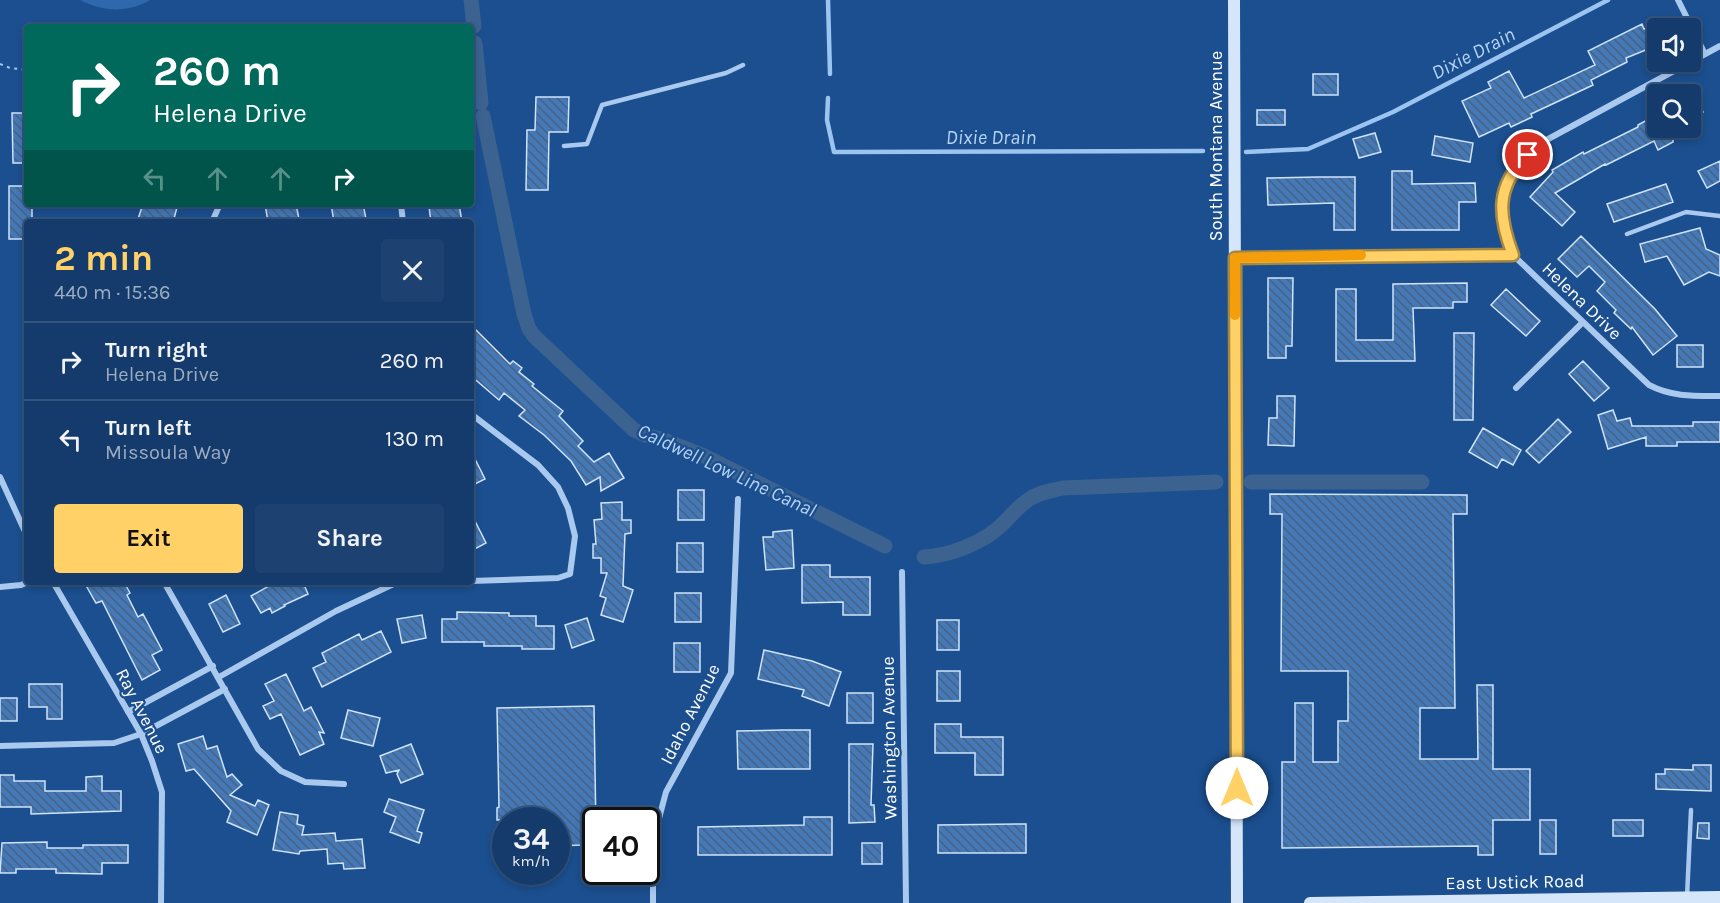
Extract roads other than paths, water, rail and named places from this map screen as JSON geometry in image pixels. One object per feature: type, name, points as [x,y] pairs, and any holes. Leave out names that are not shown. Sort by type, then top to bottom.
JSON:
[{"type":"street","name":"South Montana Avenue","points":[[1234,0],[1238,903]]},
{"type":"street","points":[[1677,0],[1705,54]]},
{"type":"street","points":[[1235,258],[1513,255],[1503,230],[1503,205],[1505,184],[1516,166],[1539,144],[1720,46]]},
{"type":"street","name":"Helena Drive","points":[[1513,255],[1649,385],[1664,393],[1680,396],[1720,396]]},
{"type":"street","points":[[1516,388],[1582,323]]},
{"type":"street","points":[[474,416],[538,465],[558,487],[568,508],[575,536],[570,574],[558,578],[474,581]]},
{"type":"street","points":[[0,477],[24,529]]},
{"type":"street","name":"Idaho Avenue","points":[[653,903],[653,841],[666,792],[731,673],[738,499]]},
{"type":"street","name":"Washington Avenue","points":[[902,572],[906,903]]},
{"type":"street","points":[[0,587],[24,584]]},
{"type":"street","name":"Ray Avenue","points":[[55,585],[141,734],[152,761],[162,792],[161,903]]},
{"type":"street","points":[[166,585],[258,749],[281,771],[305,782],[344,784]]},
{"type":"street","points":[[220,679],[336,611],[392,585]]},
{"type":"street","points":[[128,712],[213,666]]},
{"type":"street","points":[[0,746],[114,743],[141,734],[225,689]]},
{"type":"street","name":"East Ustick Road","points":[[1310,903],[1720,897]]},
{"type":"lane","points":[[564,146],[587,144],[602,105],[726,73],[743,65]]},
{"type":"lane","points":[[1627,234],[1686,212],[1720,216]]},
{"type":"lane","points":[[1687,897],[1691,810]]},
{"type":"waterway","name":"Caldwell Low Line Canal","points":[[471,0],[474,24]]},
{"type":"waterway","name":"Dixie Drain","points":[[828,0],[830,74]]},
{"type":"waterway","name":"Dixie Drain","points":[[1246,152],[1308,149],[1393,112],[1608,0]]},
{"type":"waterway","name":"Caldwell Low Line Canal","points":[[475,43],[481,103]]},
{"type":"waterway","name":"Dixie Drain","points":[[828,98],[827,120],[834,152],[1203,151]]},
{"type":"waterway","name":"Caldwell Low Line Canal","points":[[483,116],[524,314],[534,336],[634,430],[704,456],[885,546]]},
{"type":"waterway","name":"Caldwell Low Line Canal","points":[[924,557],[953,552],[981,540],[997,529],[1024,503],[1045,492],[1063,488],[1216,482]]},
{"type":"waterway","name":"Caldwell Low Line Canal","points":[[1251,482],[1422,482]]}]
